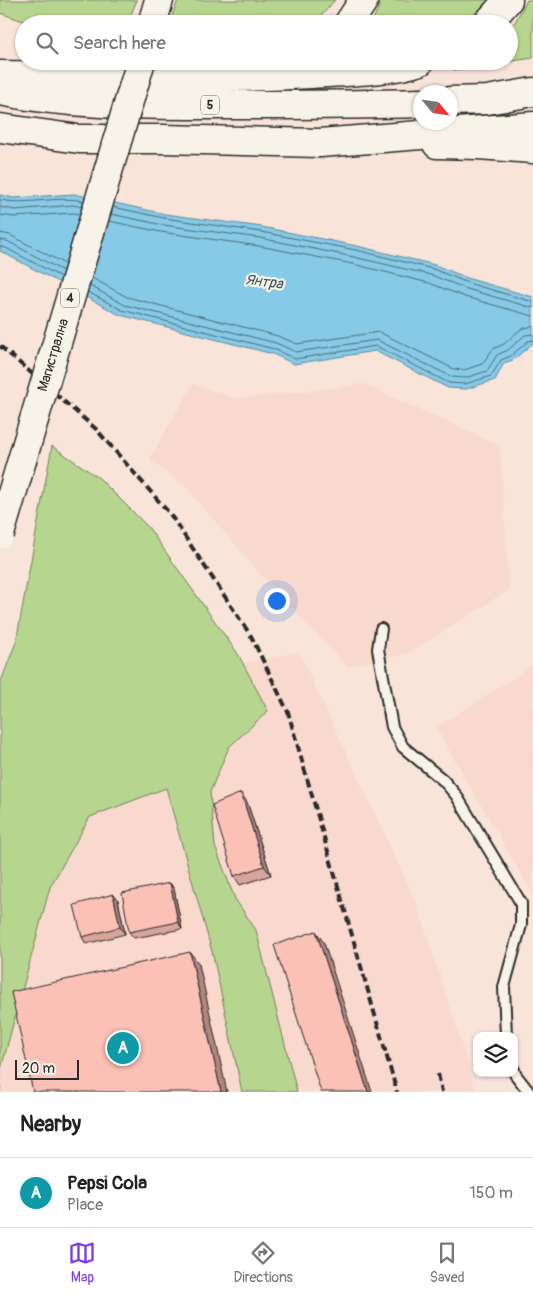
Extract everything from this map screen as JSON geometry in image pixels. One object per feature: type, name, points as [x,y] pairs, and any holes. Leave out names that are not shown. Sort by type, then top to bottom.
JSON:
[{"type":"main road","points":[[155,15],[159,0]]},
{"type":"main road","points":[[354,15],[364,0]]},
{"type":"main road","points":[[495,15],[508,0]]},
{"type":"main road","name":"Магистрална","points":[[0,534],[138,70]]},
{"type":"main road","points":[[261,77],[281,70]]},
{"type":"main road","points":[[0,75],[261,77],[355,70]]},
{"type":"main road","points":[[487,100],[533,88]]},
{"type":"main road","name":"5","points":[[0,91],[93,104],[354,105],[413,102]]},
{"type":"main road","points":[[458,101],[487,100],[533,92]]},
{"type":"main road","points":[[320,143],[533,126]]},
{"type":"main road","points":[[0,128],[79,138],[478,145],[533,148]]},
{"type":"lane","points":[[381,629],[378,649],[392,727],[403,747],[443,780],[456,795],[521,903],[521,925],[504,987],[506,1032]]},
{"type":"lane","points":[[517,1077],[529,1092]]},
{"type":"shaded area","points":[[193,384],[238,399],[363,384],[500,446],[509,590],[407,654],[347,666],[273,589],[185,486],[149,459]]},
{"type":"shaded area","points":[[299,652],[417,904],[477,1092],[0,1092],[0,914],[155,680]]},
{"type":"shaded area","points":[[533,665],[533,894],[436,728]]},
{"type":"green space","points":[[0,0],[137,0],[131,15],[15,15],[15,18],[0,13]]},
{"type":"green space","points":[[178,0],[335,0],[322,15],[172,15]]},
{"type":"green space","points":[[382,0],[488,0],[473,15],[375,15]]},
{"type":"green space","points":[[527,0],[533,0],[533,58],[518,60],[518,16]]},
{"type":"green space","points":[[52,446],[99,478],[148,527],[238,654],[268,711],[229,747],[210,792],[215,846],[235,899],[256,930],[297,1092],[242,1092],[213,955],[166,788],[90,817],[50,887],[1,1069],[0,1092],[0,684],[16,642]]},
{"type":"water","name":"Янтра","points":[[74,194],[165,214],[262,227],[357,246],[435,265],[470,279],[533,297],[533,343],[513,360],[504,363],[495,380],[466,389],[448,388],[375,351],[294,364],[273,354],[120,315],[0,251],[0,195],[14,198]]},
{"type":"building","points":[[241,793],[264,866],[234,876],[212,805]]},
{"type":"building","points":[[170,883],[178,922],[129,932],[122,893]]},
{"type":"building","points":[[113,894],[120,927],[82,937],[74,905]]},
{"type":"building","points":[[316,931],[368,1092],[321,1092],[274,945]]},
{"type":"building","points":[[190,952],[221,1092],[33,1092],[11,992]]},
{"type":"railway","points":[[0,346],[96,429],[170,514],[251,636],[288,712],[397,1092]]},
{"type":"railway","points":[[438,1074],[442,1092]]},
{"type":"place","name":"Pepsi Cola","points":[[123,1048]]}]
